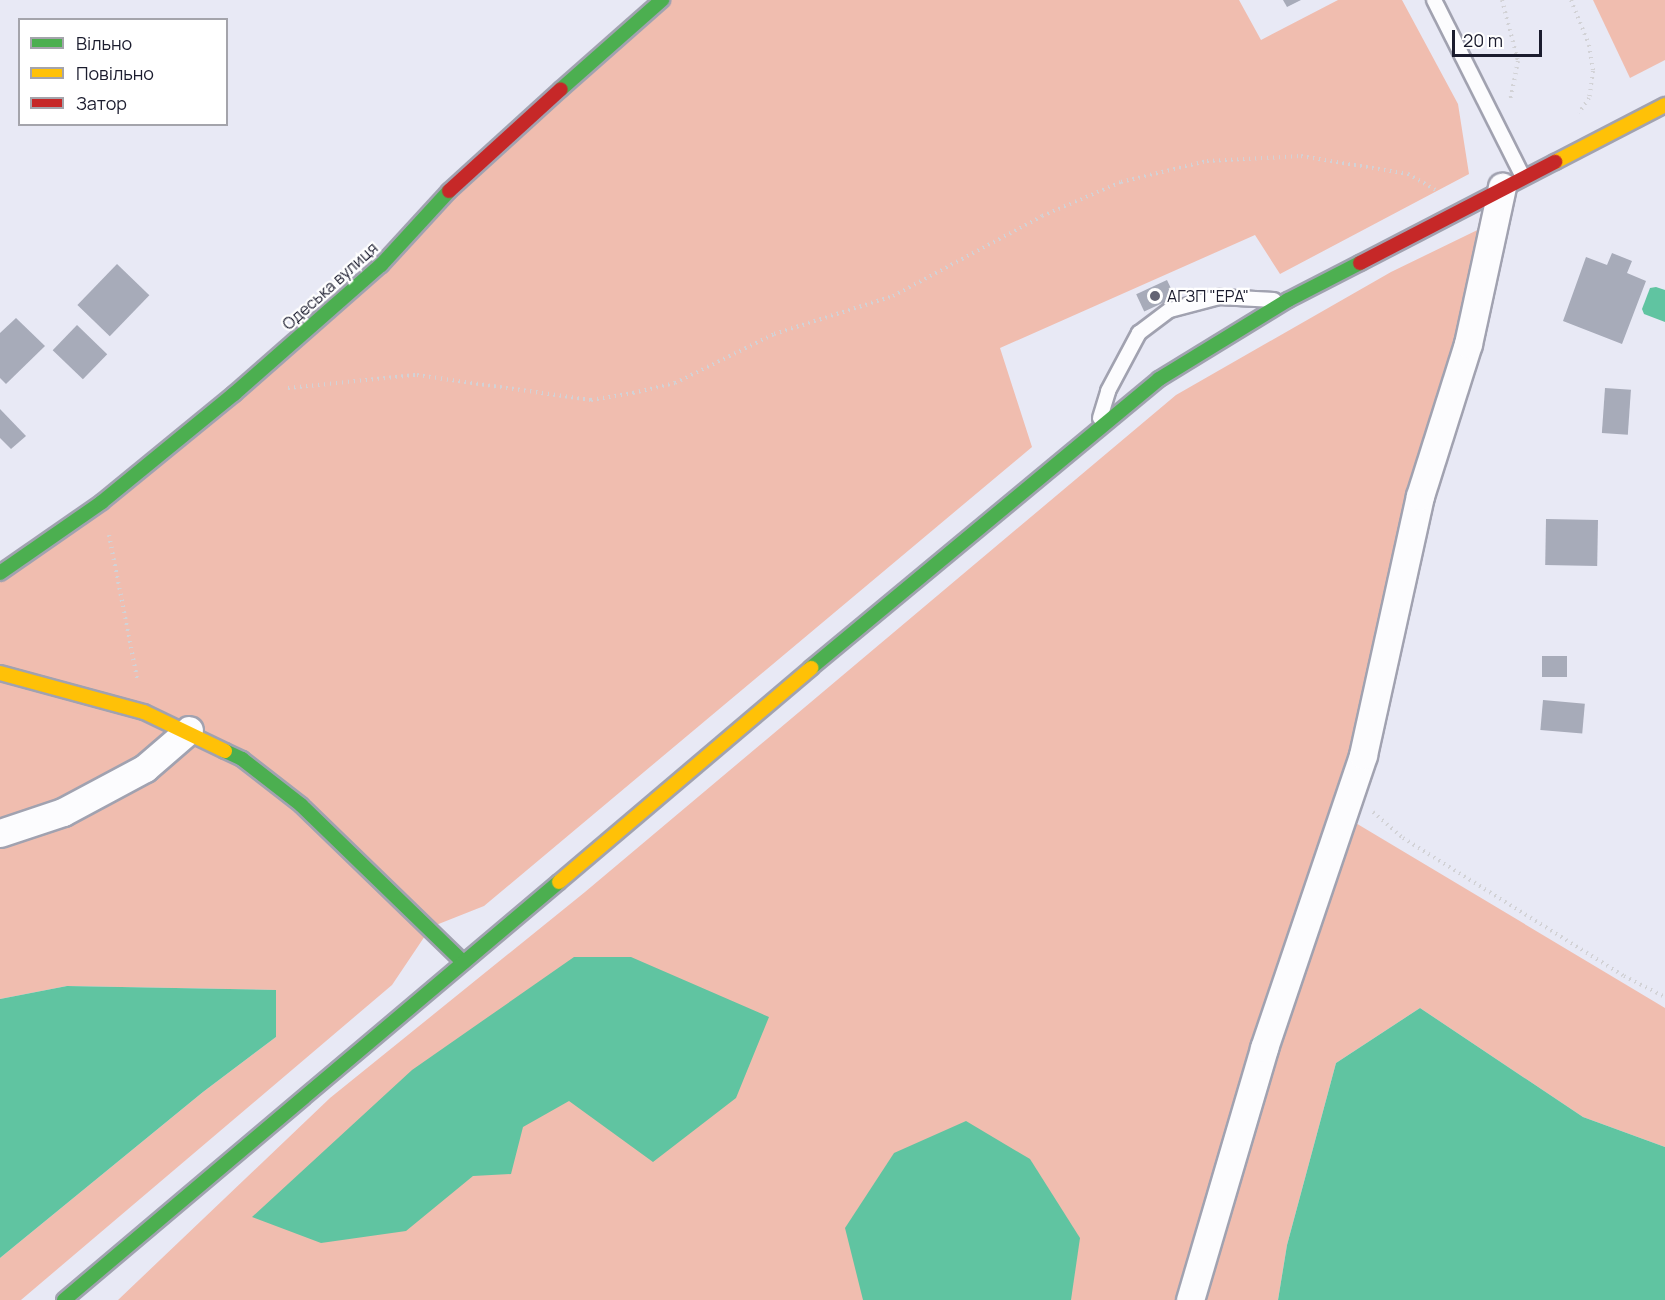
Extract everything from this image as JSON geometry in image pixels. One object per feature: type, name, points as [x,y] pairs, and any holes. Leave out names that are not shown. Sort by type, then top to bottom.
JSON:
[{"type":"street","name":"Одеська вулиця","points":[[0,573],[102,502],[234,394],[381,265],[464,174],[662,0]]},
{"type":"street","points":[[64,1300],[1097,429],[1168,373],[1288,300],[1665,105]]},
{"type":"street","points":[[1190,1300],[1264,1048],[1352,794],[1379,687],[1420,496],[1468,344],[1513,182]]},
{"type":"street","points":[[0,673],[144,712],[189,730],[242,759],[301,805],[463,962]]},
{"type":"street","points":[[0,832],[63,812],[145,768],[189,730]]},
{"type":"lane","points":[[1434,0],[1503,140],[1513,182]]},
{"type":"lane","points":[[1097,429],[1108,391],[1139,333],[1170,310],[1219,297],[1288,300]]},
{"type":"path","points":[[1502,0],[1518,61],[1503,140]]},
{"type":"path","points":[[1571,0],[1589,45],[1593,71],[1589,98],[1576,118]]},
{"type":"path","points":[[280,389],[417,375],[591,400],[633,393],[675,382],[774,334],[893,296],[1042,216],[1121,182],[1208,161],[1301,156],[1355,163],[1408,174],[1468,207]]},
{"type":"path","points":[[102,502],[144,712]]},
{"type":"path","points":[[1352,794],[1403,838],[1624,976],[1665,997]]},
{"type":"shaded area","points":[[662,0],[1239,0],[1261,40],[1338,0],[1402,0],[1458,104],[1469,174],[1280,274],[1255,235],[1000,348],[1032,447],[484,906],[431,927],[392,985],[21,1300],[0,1300],[0,1258],[203,1092],[276,1037],[276,990],[67,986],[0,999],[0,573],[102,502]]},
{"type":"shaded area","points":[[1593,0],[1665,0],[1665,60],[1630,78]]},
{"type":"shaded area","points":[[1498,220],[1349,819],[1665,1008],[1665,1147],[1583,1117],[1420,1008],[1336,1063],[1287,1245],[1278,1300],[118,1300],[330,1098],[585,892],[1176,395],[1391,272]]},
{"type":"shaded area","points":[[1650,288],[1665,290],[1665,322],[1644,314],[1642,309]]},
{"type":"shaded area","points":[[574,957],[631,957],[769,1017],[736,1098],[653,1162],[569,1101],[523,1127],[511,1174],[473,1176],[406,1231],[321,1243],[252,1217],[412,1070]]},
{"type":"shaded area","points":[[67,986],[276,990],[276,1037],[203,1092],[0,1258],[0,999]]},
{"type":"shaded area","points":[[1420,1008],[1583,1117],[1665,1147],[1665,1300],[1278,1300],[1287,1245],[1336,1063]]},
{"type":"shaded area","points":[[966,1121],[1030,1159],[1080,1238],[1071,1300],[863,1300],[845,1228],[894,1153]]},
{"type":"building","points":[[1283,0],[1301,0],[1287,7]]},
{"type":"building","points":[[1612,253],[1632,261],[1627,273],[1646,281],[1622,344],[1563,321],[1586,257],[1607,265]]},
{"type":"building","points":[[117,264],[149,295],[110,336],[77,305]]},
{"type":"building","points":[[1167,280],[1175,297],[1144,312],[1136,294]]},
{"type":"building","points":[[16,318],[45,346],[6,384],[0,378],[0,333]]},
{"type":"building","points":[[77,325],[107,354],[83,379],[53,350]]},
{"type":"building","points":[[1605,388],[1631,390],[1628,435],[1602,433]]},
{"type":"building","points":[[0,409],[26,436],[11,449],[0,438]]},
{"type":"building","points":[[1546,519],[1598,520],[1597,566],[1545,565]]},
{"type":"building","points":[[1542,656],[1567,656],[1567,677],[1542,677]]},
{"type":"building","points":[[1543,700],[1585,704],[1582,734],[1540,730]]},
{"type":"traffic: fast","points":[[561,89],[662,0]]},
{"type":"traffic: fast","points":[[0,573],[102,502],[234,394],[381,265],[449,191]]},
{"type":"traffic: fast","points":[[811,668],[1159,379],[1288,300],[1360,263]]},
{"type":"traffic: fast","points":[[225,751],[242,759],[301,805],[463,962]]},
{"type":"traffic: fast","points":[[64,1300],[559,882]]},
{"type":"traffic: slow","points":[[1555,162],[1665,105]]},
{"type":"traffic: slow","points":[[559,882],[811,668]]},
{"type":"traffic: slow","points":[[0,673],[144,712],[225,751]]},
{"type":"traffic: jam","points":[[449,191],[561,89]]},
{"type":"traffic: jam","points":[[1360,263],[1555,162]]},
{"type":"place","name":"АГЗП \"ЕРА\"","points":[[1155,296]]}]
